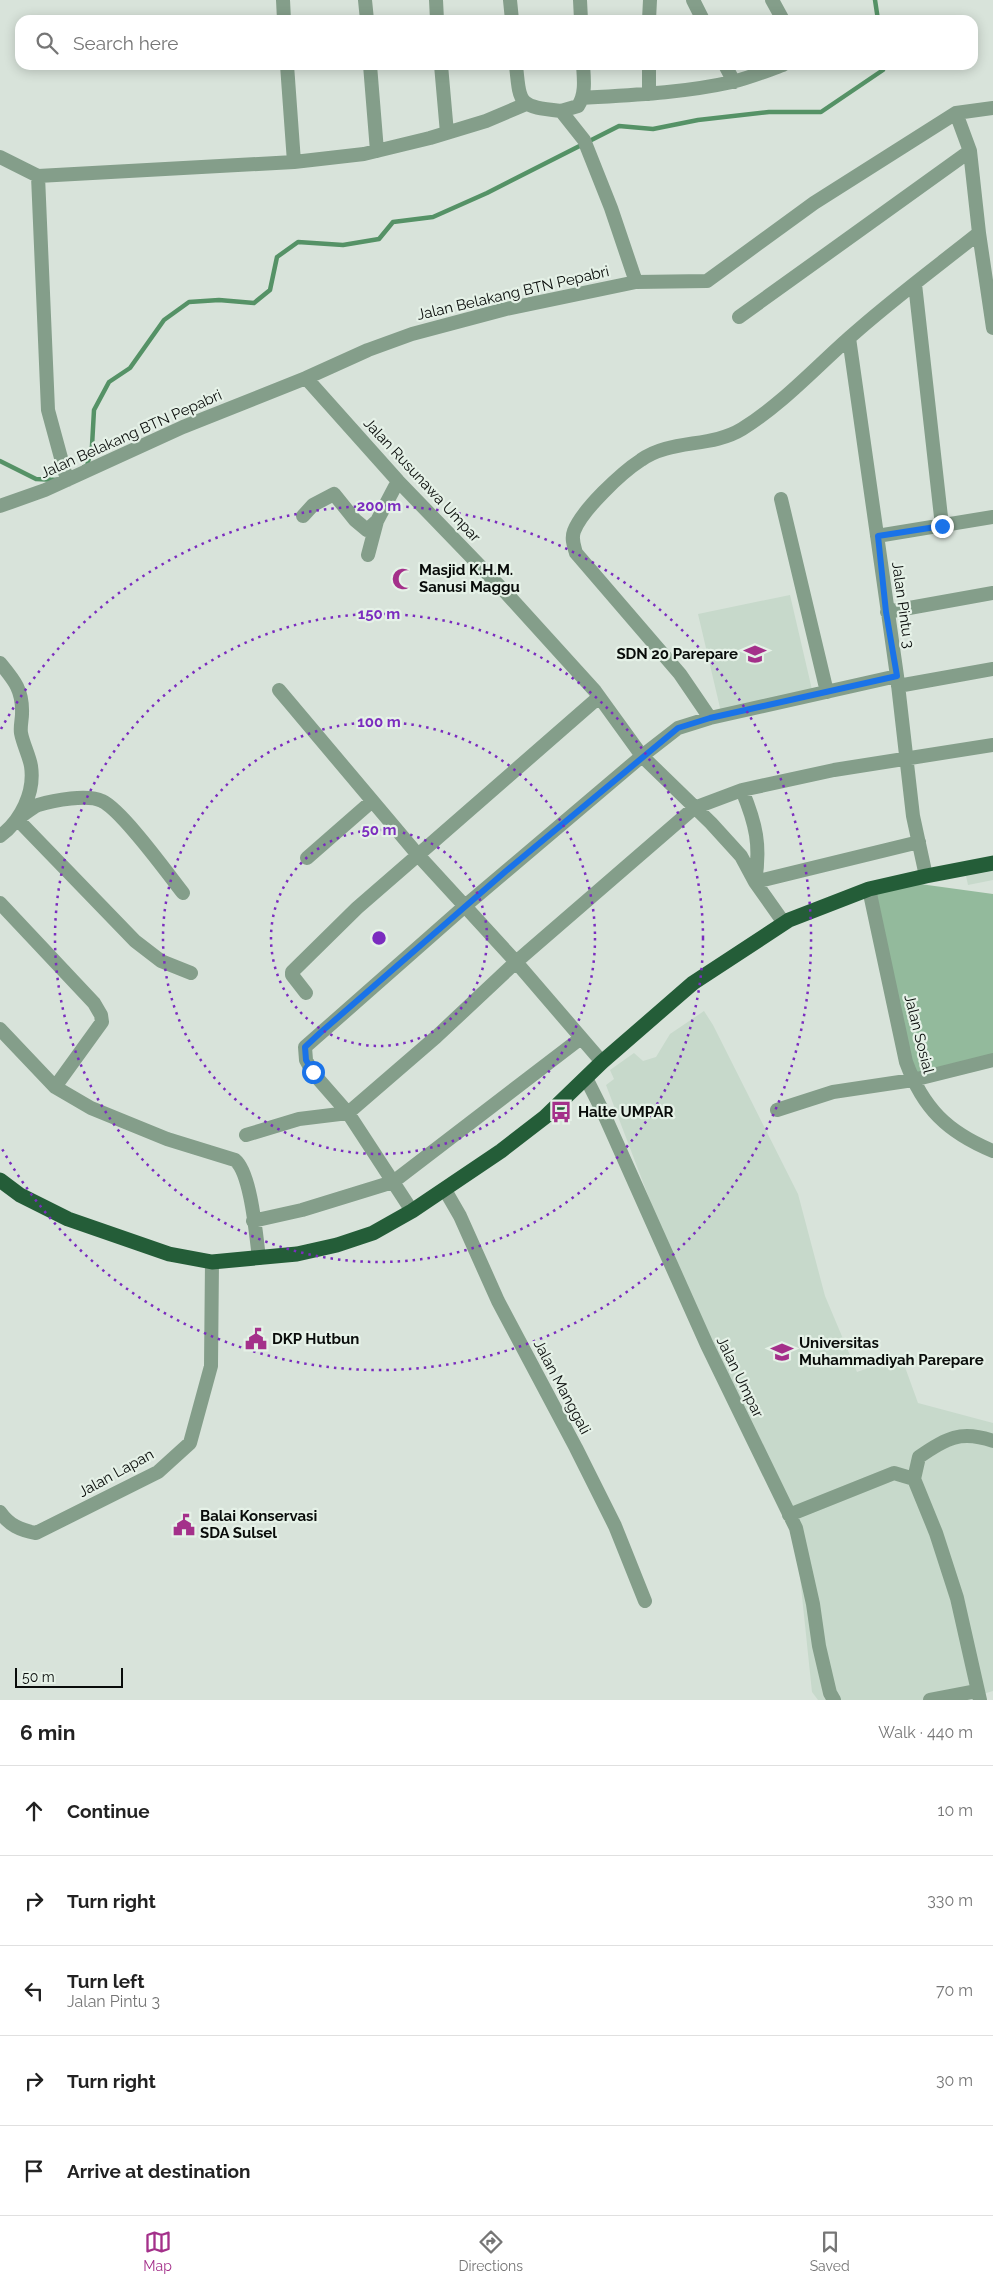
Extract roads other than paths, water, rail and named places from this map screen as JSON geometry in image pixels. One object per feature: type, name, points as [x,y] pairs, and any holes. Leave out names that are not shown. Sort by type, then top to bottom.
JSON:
[{"type":"highway","points":[[0,1180],[20,1195],[68,1219],[169,1254],[212,1262],[297,1254],[337,1245],[373,1233],[445,1190],[545,1117],[602,1062],[692,983],[784,923],[869,889],[993,863]]},
{"type":"street","points":[[283,0],[284,15]]},
{"type":"street","points":[[366,0],[367,15]]},
{"type":"street","points":[[436,0],[437,15]]},
{"type":"street","points":[[510,0],[512,15]]},
{"type":"street","points":[[580,0],[581,15]]},
{"type":"street","points":[[649,15],[650,0]]},
{"type":"street","points":[[693,0],[700,15]]},
{"type":"street","points":[[772,0],[780,15]]},
{"type":"street","points":[[287,70],[294,162]]},
{"type":"street","points":[[370,70],[377,151]]},
{"type":"street","points":[[441,70],[447,133]]},
{"type":"street","points":[[517,70],[519,94],[526,104],[564,114],[584,140],[611,208],[636,282]]},
{"type":"street","points":[[564,114],[578,106],[582,98],[583,70]]},
{"type":"street","points":[[649,70],[649,94]]},
{"type":"street","points":[[728,70],[734,82]]},
{"type":"street","points":[[582,98],[649,94],[734,82],[769,70]]},
{"type":"street","points":[[0,157],[38,176],[294,162],[377,151],[486,121],[526,104]]},
{"type":"street","points":[[993,108],[956,113],[970,151],[979,233],[993,328]]},
{"type":"street","name":"Jalan Belakang BTN Pepabri","points":[[0,506],[67,480],[183,427],[306,378],[368,350],[442,325],[506,309],[636,282],[708,281],[814,203],[956,113]]},
{"type":"street","points":[[739,316],[970,151]]},
{"type":"street","points":[[38,176],[48,410],[67,480]]},
{"type":"street","points":[[710,718],[680,674],[576,553],[573,545],[573,533],[582,516],[641,460],[658,451],[712,441],[740,430],[785,399],[849,338],[979,233]]},
{"type":"street","points":[[915,284],[942,526]]},
{"type":"street","name":"Jalan Pintu 3","points":[[849,338],[878,536],[886,612],[898,681],[906,758],[926,876]]},
{"type":"street","name":"Jalan Rusunawa Umpar","points":[[306,378],[398,481],[507,594],[599,697],[642,756],[741,856],[754,882],[784,923]]},
{"type":"street","points":[[368,555],[377,521],[398,481]]},
{"type":"street","points":[[303,516],[313,505],[334,494],[355,520],[366,530],[377,521]]},
{"type":"street","points":[[781,499],[827,692]]},
{"type":"street","points":[[878,536],[993,517]]},
{"type":"street","points":[[886,612],[993,593]]},
{"type":"street","points":[[0,663],[18,684],[22,706],[21,734],[31,764],[31,788],[18,819]]},
{"type":"street","points":[[412,1211],[348,1113],[313,1072],[306,1060],[305,1047],[465,906],[642,756],[678,728],[710,718],[827,692],[993,669]]},
{"type":"street","points":[[279,690],[371,802],[516,962],[602,1062]]},
{"type":"street","points":[[306,993],[292,975],[292,972],[357,908],[599,697]]},
{"type":"street","points":[[246,1135],[299,1119],[348,1113],[436,1037],[516,962],[694,808],[742,790],[834,770],[993,745]]},
{"type":"street","points":[[742,790],[757,831],[759,852],[754,882],[919,842]]},
{"type":"street","points":[[0,836],[18,819],[42,804],[83,797],[102,800],[138,836],[183,893]]},
{"type":"street","points":[[307,858],[371,802]]},
{"type":"street","points":[[18,819],[135,941],[161,961],[191,972]]},
{"type":"street","name":"Jalan Sosial","points":[[869,889],[906,1062],[922,1100],[936,1115],[966,1138],[993,1151]]},
{"type":"street","points":[[0,903],[94,1003],[101,1015],[102,1022],[56,1087]]},
{"type":"street","points":[[0,1029],[56,1087],[91,1108],[167,1139],[234,1160],[240,1164],[246,1178],[260,1258]]},
{"type":"street","points":[[253,1221],[302,1210],[392,1182],[581,1038]]},
{"type":"street","points":[[777,1110],[833,1092],[913,1080],[993,1060]]},
{"type":"street","name":"Jalan Umpar","points":[[586,1078],[707,1345],[796,1528],[813,1604],[818,1646],[830,1694],[834,1700]]},
{"type":"street","name":"Jalan Manggali","points":[[445,1190],[460,1216],[498,1301],[615,1526],[645,1601]]},
{"type":"street","name":"Jalan Lapan","points":[[0,1512],[5,1519],[20,1530],[36,1532],[158,1472],[190,1443],[211,1366],[212,1262]]},
{"type":"street","points":[[930,1700],[978,1695],[957,1598],[936,1534],[914,1479],[920,1457],[945,1439],[979,1436],[993,1441]]},
{"type":"street","points":[[789,1515],[894,1473],[914,1479]]},
{"type":"waterway","points":[[875,0],[877,15]]},
{"type":"waterway","points":[[84,467],[87,466],[92,446],[94,410],[109,382],[130,368],[164,320],[189,302],[219,300],[254,303],[270,290],[277,257],[298,242],[343,245],[379,239],[393,222],[433,217],[487,193],[619,126],[653,129],[698,120],[769,112],[821,112],[883,70]]},
{"type":"waterway","points":[[0,461],[36,479],[57,480]]},
{"type":"place","name":"Masjid K.H.M. Sanusi Maggu","points":[[403,579]]},
{"type":"place","name":"SDN 20 Parepare","points":[[755,654]]},
{"type":"place","name":"Halte UMPAR","points":[[561,1112]]},
{"type":"place","name":"DKP Hutbun","points":[[256,1339]]},
{"type":"place","name":"Universitas Muhammadiyah Parepare","points":[[782,1352]]},
{"type":"place","name":"Balai Konservasi SDA Sulsel","points":[[184,1525]]}]
